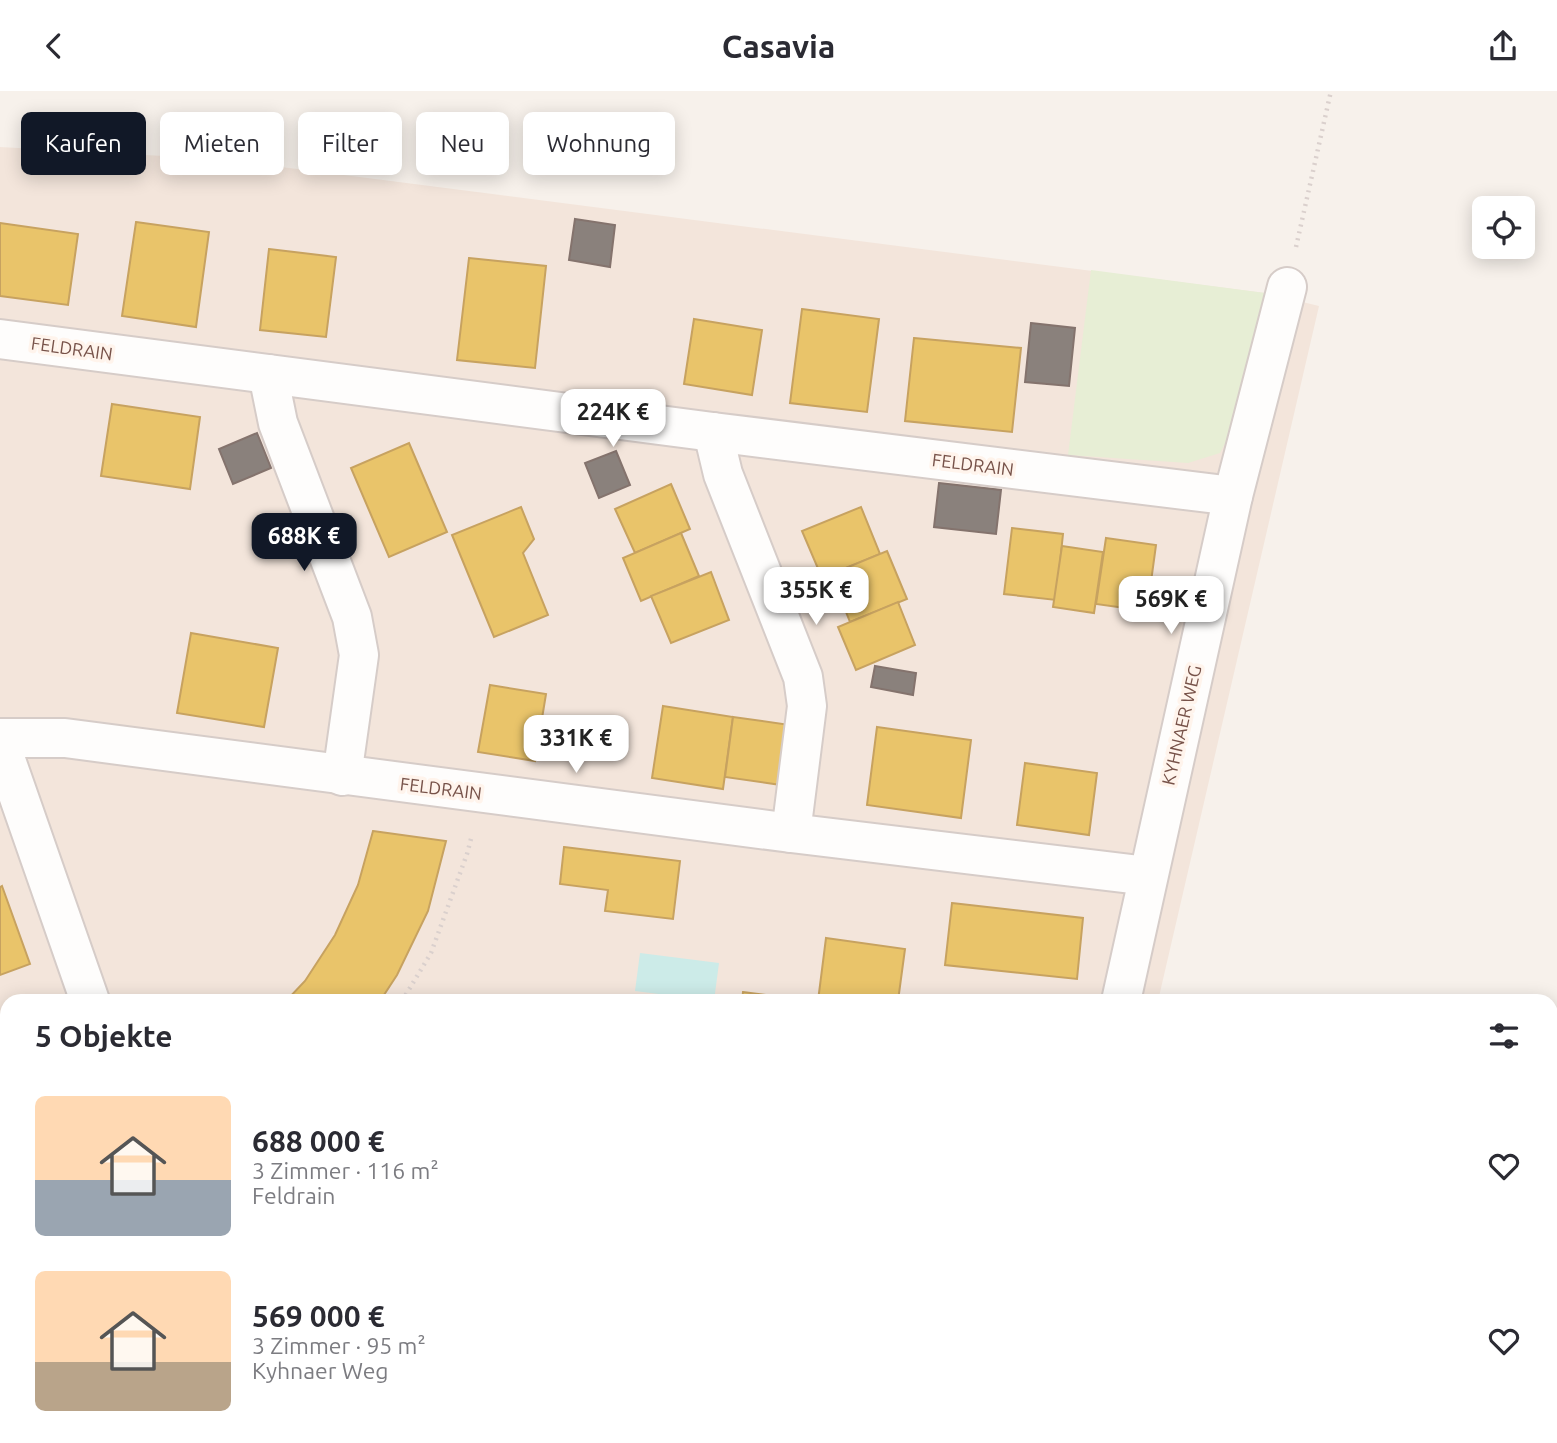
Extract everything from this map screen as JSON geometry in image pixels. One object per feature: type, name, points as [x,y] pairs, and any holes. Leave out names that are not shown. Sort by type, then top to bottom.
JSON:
[{"type":"street","name":"KYHNAER WEG","points":[[1123,994],[1233,496],[1287,287]]},
{"type":"street","name":"FELDRAIN","points":[[0,339],[713,432],[1233,496]]},
{"type":"street","points":[[268,374],[278,423],[352,617],[359,655],[342,776]]},
{"type":"street","points":[[713,432],[723,474],[803,677],[807,706],[791,833]]},
{"type":"street","name":"FELDRAIN","points":[[0,738],[65,738],[342,776],[1148,876]]},
{"type":"street","points":[[0,743],[88,994]]},
{"type":"path","points":[[1287,287],[1331,91]]},
{"type":"path","points":[[406,994],[431,953],[467,855],[482,793]]},
{"type":"shaded area","points":[[0,147],[21,148],[21,175],[146,175],[146,155],[160,156],[160,175],[284,175],[284,167],[298,169],[298,175],[343,175],[1265,293],[1319,306],[1160,994],[0,994]]},
{"type":"green space","points":[[1091,270],[1265,293],[1243,396],[1220,453],[1188,463],[1068,455]]},
{"type":"water","points":[[640,953],[719,963],[715,994],[659,994],[635,991]]},
{"type":"building: Wohnen","points":[[136,222],[209,232],[196,327],[122,316]]},
{"type":"building: Wohnen","points":[[0,223],[78,234],[68,305],[0,296]]},
{"type":"building: Wohnen","points":[[269,249],[336,257],[326,337],[260,330]]},
{"type":"building: Wohnen","points":[[469,258],[546,266],[535,368],[457,360]]},
{"type":"building: Wohnen","points":[[802,309],[879,319],[867,412],[790,403]]},
{"type":"building: Wohnen","points":[[694,319],[762,330],[752,395],[684,384]]},
{"type":"building: Wohnen","points":[[914,338],[1021,348],[1012,432],[905,421]]},
{"type":"building: Wohnen","points":[[112,404],[200,417],[190,489],[101,476]]},
{"type":"building: Wohnen","points":[[409,443],[447,532],[389,557],[351,468]]},
{"type":"building: Wohnen","points":[[671,484],[690,529],[635,553],[615,509]]},
{"type":"building: Wohnen","points":[[521,507],[534,539],[523,553],[548,615],[494,637],[452,535]]},
{"type":"building: Wohnen","points":[[861,507],[880,554],[822,578],[802,531]]},
{"type":"building: Wohnen","points":[[1012,528],[1063,534],[1056,600],[1004,594]]},
{"type":"building: Wohnen","points":[[681,533],[699,576],[641,601],[623,558]]},
{"type":"building: Wohnen","points":[[1106,538],[1156,545],[1147,611],[1096,604]]},
{"type":"building: Wohnen","points":[[1062,546],[1103,552],[1094,613],[1053,607]]},
{"type":"building: Wohnen","points":[[887,551],[907,599],[850,622],[831,574]]},
{"type":"building: Wohnen","points":[[711,572],[729,620],[671,643],[651,596]]},
{"type":"building: Wohnen","points":[[898,602],[915,645],[856,670],[838,627]]},
{"type":"building: Wohnen","points":[[191,633],[278,648],[264,727],[177,713]]},
{"type":"building: Wohnen","points":[[490,685],[546,694],[535,761],[478,752]]},
{"type":"building: Wohnen","points":[[663,706],[733,717],[723,789],[652,778]]},
{"type":"building: Wohnen","points":[[733,717],[790,725],[781,785],[725,777]]},
{"type":"building: Wohnen","points":[[877,727],[971,740],[961,818],[867,805]]},
{"type":"building: Wohnen","points":[[1025,763],[1097,773],[1089,835],[1017,825]]},
{"type":"building: Wohnen","points":[[373,831],[446,841],[428,911],[397,975],[385,994],[293,994],[305,981],[335,935],[358,885]]},
{"type":"building: Wohnen","points":[[564,847],[680,861],[673,919],[605,911],[608,890],[560,884]]},
{"type":"building: Wohnen","points":[[2,886],[30,964],[0,975],[0,887]]},
{"type":"building: Wohnen","points":[[952,903],[1083,918],[1077,979],[945,965]]},
{"type":"building: Wohnen","points":[[826,938],[905,949],[899,994],[819,994]]},
{"type":"building: Industrie","points":[[575,219],[615,225],[610,267],[569,260]]},
{"type":"building: Industrie","points":[[1031,323],[1075,328],[1069,386],[1025,382]]},
{"type":"building: Industrie","points":[[257,433],[271,468],[233,484],[219,449]]},
{"type":"building: Industrie","points":[[616,451],[630,485],[599,498],[585,463]]},
{"type":"building: Industrie","points":[[939,483],[1001,490],[996,534],[934,527]]},
{"type":"building: Industrie","points":[[875,666],[916,673],[913,695],[871,687]]}]
